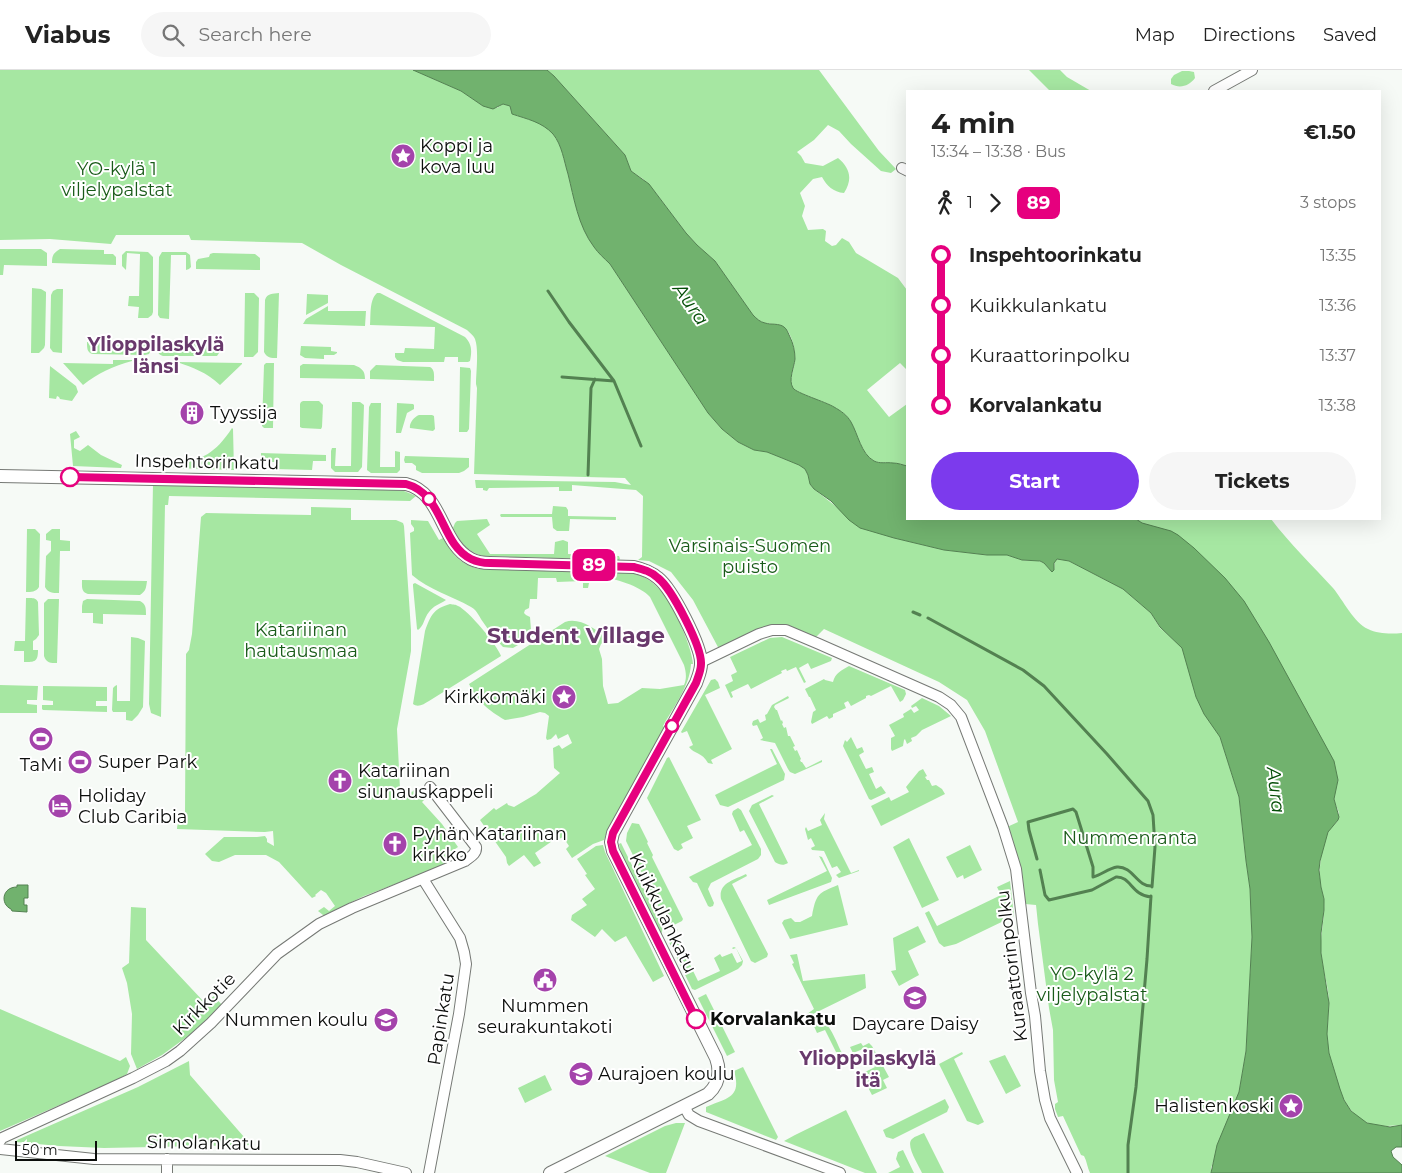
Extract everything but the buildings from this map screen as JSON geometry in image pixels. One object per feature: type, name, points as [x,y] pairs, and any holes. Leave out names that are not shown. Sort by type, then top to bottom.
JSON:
[{"type":"street","points":[[1216,90],[1252,70]]},
{"type":"street","name":"Inspehtorinkatu","points":[[0,476],[406,484],[424,493],[460,550],[465,556],[476,561],[634,567],[651,572],[670,591],[694,638],[701,662]]},
{"type":"street","name":"Kuraattorinpolku","points":[[701,662],[759,634],[772,630],[786,630],[938,697],[951,705],[961,716],[1016,869],[1045,1100],[1050,1118],[1077,1173]]},
{"type":"street","name":"Kuikkulankatu","points":[[550,1173],[708,1094],[718,1082],[718,1064],[613,851],[611,842],[613,833],[696,683],[701,662]]},
{"type":"street","name":"Kirkkotie","points":[[0,1141],[2,1138],[166,1061],[180,1052],[199,1035],[277,954],[319,924],[352,908],[465,861],[474,855],[476,847],[430,787]]},
{"type":"street","name":"Papinkatu","points":[[423,879],[460,938],[466,964],[460,1014],[429,1173]]},
{"type":"street","points":[[684,1106],[689,1115],[699,1121],[840,1173]]},
{"type":"street","name":"Simolankatu","points":[[0,1149],[94,1159],[340,1160],[406,1173]]},
{"type":"street","points":[[167,1159],[167,1173]]},
{"type":"green space","name":"Nummenranta","points":[[0,70],[413,70],[461,91],[483,106],[497,108],[503,104],[510,106],[512,114],[540,124],[556,138],[562,153],[577,212],[589,239],[597,251],[610,264],[708,413],[722,429],[738,442],[754,450],[767,452],[799,465],[805,469],[810,484],[814,489],[839,509],[894,538],[944,550],[987,555],[1007,555],[1028,561],[1036,560],[1044,563],[1052,572],[1055,560],[1069,561],[1123,589],[1151,613],[1160,628],[1182,648],[1213,726],[1220,737],[1239,797],[1250,889],[1252,937],[1246,1051],[1239,1092],[1211,1168],[1211,1173],[1090,1173],[1085,1158],[1081,1155],[1063,1116],[1058,1117],[1055,1109],[1055,1104],[1058,1102],[1054,1080],[1053,1030],[1036,905],[1025,904],[1007,827],[1018,822],[985,731],[967,700],[939,682],[824,629],[815,638],[787,626],[771,626],[748,634],[719,649],[693,600],[671,572],[649,561],[638,560],[642,557],[643,496],[636,490],[572,485],[572,491],[559,491],[559,487],[489,488],[487,491],[483,490],[483,488],[476,488],[475,480],[615,482],[631,485],[625,478],[474,474],[477,355],[474,337],[467,330],[302,243],[191,240],[189,235],[116,235],[111,244],[50,239],[0,240]]},
{"type":"green space","points":[[547,70],[819,70],[879,151],[896,169],[891,173],[881,171],[839,131],[828,125],[814,140],[797,152],[805,163],[823,166],[838,158],[849,174],[849,183],[844,193],[831,188],[822,177],[813,179],[800,193],[805,206],[802,216],[808,230],[823,229],[826,231],[825,241],[832,246],[836,245],[842,238],[849,242],[856,253],[898,278],[906,289],[906,369],[900,363],[867,390],[889,417],[906,405],[906,466],[874,461],[866,454],[846,415],[830,405],[793,388],[791,381],[795,359],[791,337],[787,330],[780,325],[762,322],[753,315],[715,261],[686,233],[643,179],[631,171],[625,155]]},
{"type":"green space","points":[[1029,70],[1060,70],[1067,77],[1089,90],[1049,90]]},
{"type":"green space","points":[[1182,71],[1194,72],[1195,78],[1184,86],[1171,84],[1171,79],[1174,75]]},
{"type":"green space","points":[[0,249],[41,249],[47,253],[47,266],[4,265],[3,275],[0,275]]},
{"type":"green space","points":[[60,249],[104,250],[104,254],[113,254],[116,257],[116,265],[52,263],[53,255]]},
{"type":"green space","points":[[126,251],[148,252],[153,257],[153,312],[148,318],[138,318],[139,307],[128,306],[129,296],[139,296],[140,254],[127,253],[126,270],[122,266],[122,255]]},
{"type":"green space","points":[[162,252],[186,252],[190,255],[191,267],[186,270],[186,255],[171,255],[169,319],[160,318],[158,315],[159,257]]},
{"type":"green space","points":[[213,253],[255,254],[260,258],[260,270],[196,269],[198,259],[209,257]]},
{"type":"green space","points":[[32,288],[41,289],[46,292],[45,345],[39,353],[31,353]]},
{"type":"green space","points":[[57,289],[63,289],[62,353],[53,352],[50,348],[51,295]]},
{"type":"green space","points":[[245,293],[254,293],[259,298],[258,352],[253,357],[244,357]]},
{"type":"green space","points":[[279,293],[277,358],[273,358],[268,357],[264,352],[265,300],[269,295]]},
{"type":"green space","points":[[377,293],[465,337],[471,348],[470,361],[458,362],[458,357],[445,357],[444,362],[403,362],[397,360],[395,353],[404,353],[405,348],[434,349],[435,327],[370,325],[372,304]]},
{"type":"green space","points":[[307,294],[328,295],[328,303],[306,315]]},
{"type":"green space","points":[[328,306],[328,311],[366,311],[365,326],[303,324],[306,319]]},
{"type":"green space","points":[[157,341],[221,343],[221,350],[217,356],[163,356],[158,352]]},
{"type":"green space","points":[[87,342],[152,344],[149,354],[145,355],[93,354],[88,351]]},
{"type":"green space","points":[[301,346],[331,347],[331,351],[337,353],[334,355],[324,355],[324,359],[305,358],[300,355]]},
{"type":"green space","points":[[113,360],[132,361],[106,370],[83,385],[63,363],[113,364]]},
{"type":"green space","points":[[177,362],[242,364],[220,385],[194,368]]},
{"type":"green space","points":[[266,363],[274,363],[273,428],[264,428],[262,426],[264,365]]},
{"type":"green space","points":[[303,364],[354,365],[362,370],[365,379],[300,378],[300,366]]},
{"type":"green space","points":[[376,365],[430,367],[433,371],[434,381],[370,379],[370,371]]},
{"type":"green space","points":[[50,366],[76,386],[78,392],[72,401],[60,399],[57,396],[56,399],[49,398]]},
{"type":"green space","points":[[460,367],[470,368],[471,371],[469,429],[467,432],[459,432]]},
{"type":"green space","points":[[303,401],[319,401],[323,405],[321,429],[300,427],[300,404]]},
{"type":"green space","points":[[352,402],[360,402],[364,405],[362,467],[358,472],[335,472],[331,468],[332,448],[336,448],[335,466],[351,466]]},
{"type":"green space","points":[[371,403],[381,403],[380,467],[395,467],[395,451],[400,452],[400,470],[397,473],[371,473],[367,470],[369,407]]},
{"type":"green space","points":[[397,403],[414,405],[414,409],[407,413],[401,433],[396,433]]},
{"type":"green space","points":[[419,415],[434,416],[435,429],[433,431],[410,428],[412,420]]},
{"type":"green space","points":[[232,428],[234,470],[174,468],[173,466],[200,458],[214,450]]},
{"type":"green space","points":[[76,431],[80,437],[74,440],[74,448],[80,451],[88,445],[101,455],[122,465],[121,468],[73,466],[70,434]]},
{"type":"green space","points":[[261,453],[326,455],[326,461],[313,461],[312,470],[275,469],[275,462],[265,462],[264,469],[261,469]]},
{"type":"green space","points":[[405,456],[469,458],[469,467],[459,473],[422,473],[416,470],[416,466],[412,463],[405,463]]},
{"type":"green space","points":[[153,484],[395,490],[404,491],[416,496],[410,501],[169,496],[168,505],[165,505],[161,717],[151,713],[149,704]]},
{"type":"green space","points":[[553,506],[566,507],[568,516],[616,517],[616,520],[570,519],[569,531],[557,531],[553,528],[552,517],[501,517],[500,515],[552,514]]},
{"type":"green space","name":"Katariinan hautausmaa","points":[[311,507],[351,508],[351,520],[396,520],[403,523],[411,651],[397,729],[400,789],[404,788],[412,792],[416,788],[422,793],[427,789],[428,796],[422,802],[442,824],[458,847],[448,851],[447,854],[450,855],[447,861],[448,864],[364,896],[325,915],[318,911],[324,907],[329,911],[335,906],[326,893],[321,890],[312,898],[279,862],[266,855],[235,855],[219,862],[212,861],[205,854],[224,837],[265,836],[267,842],[274,846],[273,831],[177,829],[178,823],[185,814],[186,654],[189,650],[192,634],[201,517],[206,513],[311,515]]},
{"type":"green space","points":[[487,519],[490,525],[477,534],[490,554],[554,554],[555,542],[563,540],[568,542],[568,554],[619,556],[620,559],[482,556],[464,545],[453,528],[457,521]]},
{"type":"green space","points":[[411,520],[428,521],[439,540],[443,538],[450,550],[458,558],[472,567],[479,569],[588,571],[588,588],[583,588],[583,581],[557,582],[556,578],[538,578],[537,599],[530,599],[529,608],[524,613],[530,617],[531,630],[540,632],[513,648],[503,647],[492,635],[477,612],[464,603],[426,585],[412,575],[410,533],[414,531],[414,528]]},
{"type":"green space","points":[[1137,520],[1272,520],[1293,546],[1333,588],[1358,622],[1372,631],[1380,633],[1402,633],[1402,1125],[1376,1125],[1358,1117],[1343,1098],[1337,1085],[1330,1058],[1327,1034],[1329,997],[1321,951],[1324,898],[1320,881],[1320,867],[1328,832],[1339,817],[1334,798],[1338,780],[1150,526]]},
{"type":"green space","points":[[27,529],[35,529],[40,534],[39,587],[32,592],[26,592]]},
{"type":"green space","points":[[52,529],[60,529],[60,540],[70,541],[70,551],[60,551],[59,593],[49,592],[45,587],[46,556],[51,551],[51,541],[46,540],[46,534]]},
{"type":"green space","points":[[601,572],[639,575],[652,582],[663,593],[677,617],[692,657],[693,664],[691,664],[688,680],[663,726],[665,728],[604,840],[593,844],[572,858],[566,849],[569,846],[563,837],[559,839],[558,837],[535,853],[541,863],[534,867],[524,855],[509,866],[506,857],[480,820],[494,808],[496,810],[507,803],[514,807],[536,794],[560,773],[554,768],[553,748],[559,745],[562,749],[572,743],[568,734],[558,739],[556,734],[547,740],[549,716],[545,713],[540,712],[505,720],[484,705],[469,684],[565,622],[571,621],[581,622],[592,627],[606,637],[599,649],[602,659],[603,686],[608,704],[618,703],[642,688],[660,689],[684,685],[685,682],[684,665],[650,597],[634,586],[600,577]]},
{"type":"green space","points":[[82,580],[147,581],[145,589],[140,595],[88,594],[83,591]]},
{"type":"green space","points":[[415,583],[446,600],[427,614],[422,626],[418,630],[413,586]]},
{"type":"green space","points":[[26,598],[35,599],[38,602],[39,635],[33,641],[33,650],[38,650],[36,659],[24,662],[24,651],[14,651],[15,641],[25,641]]},
{"type":"green space","points":[[48,599],[59,599],[57,663],[47,661],[44,656],[44,603]]},
{"type":"green space","points":[[87,599],[140,601],[145,606],[146,615],[103,614],[103,624],[93,623],[93,613],[82,613],[83,601]]},
{"type":"green space","points":[[450,604],[457,605],[469,614],[489,637],[501,656],[425,703],[419,706],[415,705],[413,704],[425,631],[433,613]]},
{"type":"green space","points":[[131,637],[145,641],[143,707],[132,721],[126,720],[126,712],[113,712],[112,710],[113,688],[117,685],[117,701],[130,701]]},
{"type":"green space","points":[[782,637],[832,658],[831,661],[811,669],[808,663],[799,668],[806,682],[804,683],[796,667],[787,671],[786,669],[751,689],[748,684],[731,692],[733,697],[731,698],[725,685],[733,681],[731,675],[737,672],[730,657],[770,638]]},
{"type":"green space","points":[[849,666],[905,690],[906,694],[903,700],[900,702],[891,686],[871,696],[866,696],[866,698],[851,706],[848,701],[844,703],[846,708],[833,714],[833,717],[829,719],[827,716],[812,724],[813,712],[816,710],[805,689],[824,679],[833,682],[841,670]]},
{"type":"green space","points":[[715,679],[720,688],[705,695],[732,749],[711,760],[713,764],[708,763],[689,747],[693,745],[687,731],[681,732],[711,680]]},
{"type":"green space","points":[[0,685],[38,686],[37,700],[27,700],[27,704],[37,705],[37,713],[0,713]]},
{"type":"green space","points":[[43,686],[107,687],[107,701],[96,701],[96,706],[107,706],[107,712],[43,710],[42,705],[53,705],[53,701],[43,700]]},
{"type":"green space","points":[[788,696],[789,698],[774,707],[782,720],[784,728],[786,727],[788,736],[790,736],[795,746],[793,747],[795,751],[797,750],[801,762],[806,768],[822,760],[822,762],[795,774],[788,769],[775,743],[760,740],[763,738],[757,725],[753,726],[752,724],[753,721],[758,719],[760,723],[766,720],[765,715],[772,705]]},
{"type":"green space","points":[[922,698],[939,706],[951,716],[922,730],[911,738],[912,741],[907,744],[905,739],[903,746],[892,751],[891,738],[895,736],[889,725],[904,717],[903,714],[911,709],[914,713],[919,710],[916,706],[912,708],[911,706]]},
{"type":"green space","points":[[851,737],[857,749],[862,747],[864,752],[859,755],[866,769],[872,767],[874,772],[869,774],[876,789],[881,786],[886,793],[871,800],[843,746],[845,740],[847,742]]},
{"type":"green space","points":[[770,749],[772,749],[785,774],[784,780],[728,807],[720,805],[715,795],[777,764]]},
{"type":"green space","points":[[669,757],[701,820],[687,826],[693,838],[681,844],[683,848],[678,851],[674,849],[647,798]]},
{"type":"green space","points":[[923,769],[927,776],[925,777],[932,786],[936,785],[945,794],[881,826],[871,806],[889,797],[891,801],[909,792],[906,787],[919,771]]},
{"type":"green space","points":[[772,795],[774,796],[759,804],[788,863],[785,865],[775,862],[749,811],[752,805]]},
{"type":"green space","points":[[738,808],[741,810],[761,849],[761,855],[758,859],[711,883],[708,889],[714,903],[710,907],[697,883],[693,882],[689,877],[752,845],[744,830],[740,832],[732,814]]},
{"type":"green space","points":[[825,813],[824,819],[851,873],[859,871],[839,878],[836,875],[841,872],[837,866],[832,868],[824,851],[812,850],[811,848],[815,846],[811,838],[808,840],[805,829],[806,827],[808,831],[822,825],[820,820]]},
{"type":"green space","points":[[632,823],[639,824],[648,842],[652,857],[683,919],[670,927],[626,841],[627,833]]},
{"type":"green space","points":[[909,838],[939,900],[922,908],[893,847]]},
{"type":"green space","points":[[621,843],[663,928],[661,935],[621,854],[619,844]]},
{"type":"green space","points":[[603,845],[664,976],[653,982],[626,936],[615,942],[602,929],[595,937],[571,920],[572,915],[587,905],[582,899],[595,889],[577,859],[596,846]]},
{"type":"green space","points":[[970,845],[982,870],[964,879],[963,875],[957,878],[946,857]]},
{"type":"green space","points":[[819,856],[822,857],[832,878],[831,882],[769,905],[767,900],[827,871]]},
{"type":"green space","points":[[746,874],[747,876],[732,884],[768,954],[767,957],[755,963],[751,961],[721,899],[724,886]]},
{"type":"green space","points":[[1010,881],[1014,916],[956,944],[944,947],[939,943],[925,913],[929,911],[937,926],[1001,895],[997,887]]},
{"type":"green space","points":[[838,885],[848,925],[790,939],[782,923],[784,920],[791,918],[795,922],[800,922],[812,916],[819,895]]},
{"type":"green space","points":[[131,907],[146,908],[146,940],[205,1003],[214,996],[222,1005],[191,1034],[162,1055],[137,1069],[131,1054],[132,1014],[127,983],[122,968],[129,963]]},
{"type":"green space","points":[[918,926],[926,942],[908,951],[919,975],[899,986],[891,971],[896,970],[893,938]]},
{"type":"green space","points":[[676,929],[678,930],[674,932],[698,981],[720,971],[714,958],[720,954],[722,957],[732,953],[737,963],[742,961],[736,948],[743,961],[742,965],[738,969],[695,990],[692,989],[667,938],[668,933]]},
{"type":"green space","points":[[797,954],[803,981],[865,974],[866,988],[809,1016],[807,1014],[814,1009],[792,964],[794,963],[790,955]]},
{"type":"green space","points":[[706,994],[735,1052],[727,1056],[698,998]]},
{"type":"green space","points":[[0,1009],[120,1061],[126,1057],[130,1066],[127,1074],[0,1131]]},
{"type":"green space","points":[[817,1018],[826,1023],[832,1032],[842,1053],[838,1056],[825,1030],[817,1033],[812,1022]]},
{"type":"green space","points":[[861,1043],[863,1046],[869,1043],[872,1046],[889,1077],[883,1080],[887,1088],[872,1095],[861,1074],[875,1067],[867,1052],[863,1049],[853,1053],[850,1047]]},
{"type":"green space","points":[[962,1052],[963,1054],[954,1059],[984,1122],[978,1125],[967,1121],[939,1064]]},
{"type":"green space","points":[[1005,1055],[1021,1086],[1006,1094],[989,1061]]},
{"type":"green space","points":[[189,1061],[190,1075],[251,1145],[104,1148],[16,1142],[138,1087]]},
{"type":"green space","points":[[743,1067],[778,1137],[776,1140],[706,1112],[706,1107],[731,1096],[736,1087],[734,1071]]},
{"type":"green space","points":[[545,1075],[552,1090],[525,1103],[518,1088]]},
{"type":"green space","points":[[945,1099],[949,1107],[947,1112],[893,1139],[886,1137],[883,1130]]},
{"type":"green space","points":[[846,1110],[877,1173],[865,1173],[784,1141]]},
{"type":"green space","points":[[685,1123],[666,1173],[650,1173],[605,1156],[665,1126]]},
{"type":"green space","points":[[924,1133],[944,1173],[922,1173],[911,1151],[910,1142],[913,1138]]},
{"type":"green space","points":[[903,1150],[914,1173],[888,1173],[900,1167],[896,1159],[898,1152]]},
{"type":"water","name":"Aura","points":[[413,70],[547,70],[554,76],[625,155],[631,171],[649,184],[686,233],[715,261],[753,315],[762,322],[780,325],[786,329],[795,353],[791,378],[793,388],[830,405],[846,415],[866,454],[874,461],[906,466],[906,520],[1138,520],[1178,535],[1225,578],[1244,601],[1269,642],[1334,761],[1338,780],[1334,799],[1339,817],[1328,832],[1319,870],[1324,899],[1321,953],[1329,1003],[1327,1034],[1329,1053],[1344,1100],[1351,1111],[1367,1123],[1390,1127],[1402,1125],[1402,1147],[1396,1147],[1391,1151],[1393,1157],[1402,1165],[1402,1173],[1211,1173],[1217,1145],[1239,1092],[1246,1051],[1252,937],[1250,889],[1239,797],[1220,737],[1204,714],[1196,697],[1182,648],[1160,627],[1151,613],[1123,589],[1069,561],[1057,559],[1052,572],[1040,561],[1022,560],[1007,555],[987,555],[944,550],[860,528],[849,520],[831,501],[814,489],[810,484],[805,469],[782,458],[767,452],[754,450],[738,442],[722,429],[708,413],[610,264],[597,251],[589,239],[577,212],[561,148],[553,134],[529,119],[512,114],[510,106],[503,104],[493,109],[483,106],[461,91]]},
{"type":"water","points":[[17,885],[28,885],[28,898],[24,898],[27,912],[12,911],[5,903],[4,896],[8,890],[17,887]]},
{"type":"waterway","points":[[548,291],[614,381],[641,446]]},
{"type":"waterway","points":[[562,377],[614,381]]},
{"type":"waterway","points":[[588,475],[591,388],[595,379]]},
{"type":"waterway","points":[[913,612],[920,615]]},
{"type":"waterway","points":[[928,618],[1023,670],[1044,686],[1148,801],[1153,815],[1155,847],[1152,887]]},
{"type":"waterway","points":[[1037,859],[1028,822],[1073,809],[1076,812],[1093,867],[1093,877],[1117,867],[1127,870],[1142,883],[1152,886]]},
{"type":"waterway","points":[[1040,870],[1045,895],[1049,900],[1092,890],[1116,877],[1125,879],[1139,893],[1151,897]]},
{"type":"waterway","points":[[1128,1173],[1128,1145],[1136,1087],[1151,896]]},
{"type":"bus line","name":"89","points":[[70,477],[406,484],[424,493],[456,545],[465,556],[476,561],[634,567],[651,572],[658,578],[670,591],[694,638],[701,666],[696,683],[613,833],[611,844],[696,1019]]},
{"type":"place","name":"Koppi ja kova luu","points":[[403,156]]},
{"type":"place","name":"Tyyssija","points":[[192,413]]},
{"type":"place","name":"Kirkkomäki","points":[[564,697]]},
{"type":"place","name":"TaMi","points":[[41,739]]},
{"type":"place","name":"Super Park","points":[[80,762]]},
{"type":"place","name":"Katariinan siunauskappeli","points":[[340,781]]},
{"type":"place","name":"Holiday Club Caribia","points":[[60,806]]},
{"type":"place","name":"Pyhän Katariinan kirkko","points":[[395,844]]},
{"type":"place","name":"Nummen seurakuntakoti","points":[[545,980]]},
{"type":"place","name":"Daycare Daisy","points":[[915,998]]},
{"type":"place","name":"Korvalankatu","points":[[696,1019]]},
{"type":"place","name":"Nummen koulu","points":[[386,1020]]},
{"type":"place","name":"Aurajoen koulu","points":[[581,1074]]},
{"type":"place","name":"Halistenkoski","points":[[1291,1106]]},
{"type":"district","name":"Ylioppilaskylä länsi","points":[[156,355]]},
{"type":"district","name":"Student Village","points":[[576,635]]},
{"type":"district","name":"Ylioppilaskylä itä","points":[[868,1069]]},
{"type":"park label","name":"YO-kylä 1 viljelypalstat","points":[[117,179]]},
{"type":"park label","name":"Varsinais-Suomen puisto","points":[[750,556]]},
{"type":"park label","name":"YO-kylä 2 viljelypalstat","points":[[1092,984]]}]
